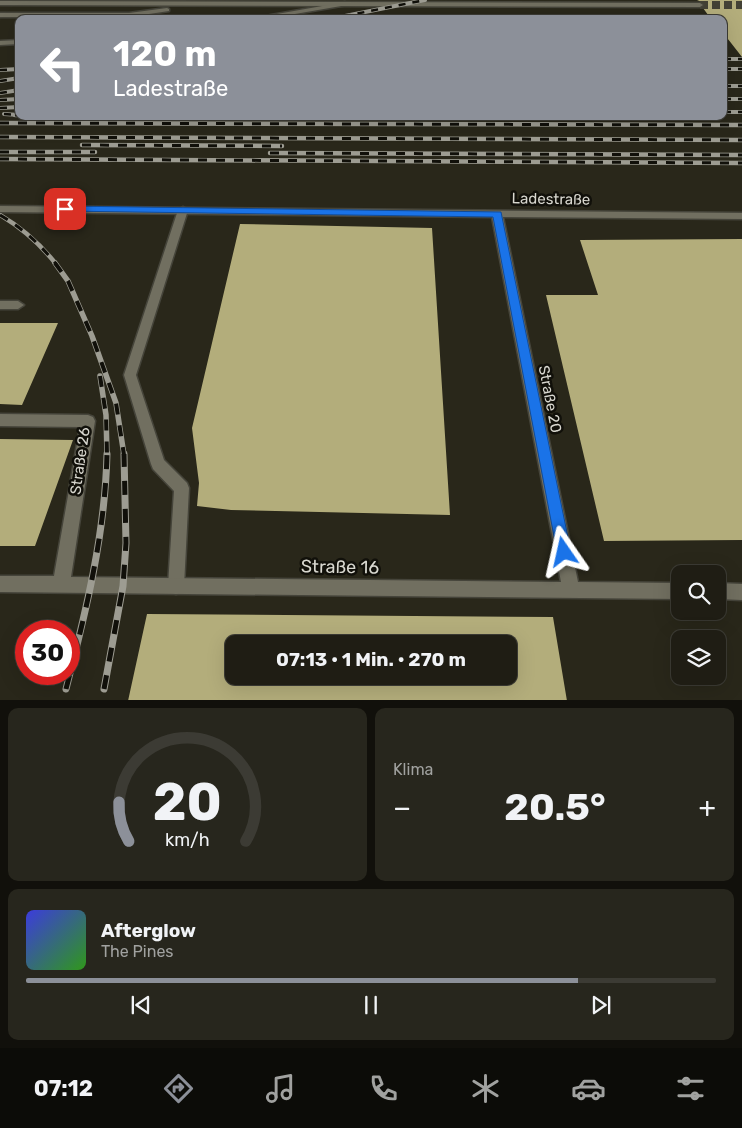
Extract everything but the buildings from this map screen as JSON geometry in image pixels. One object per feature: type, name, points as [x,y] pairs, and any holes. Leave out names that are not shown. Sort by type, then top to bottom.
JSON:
[{"type":"street","points":[[0,3],[345,4],[682,2],[700,5]]},
{"type":"street","points":[[0,15],[129,15],[204,4]]},
{"type":"street","points":[[276,15],[345,4]]},
{"type":"street","points":[[0,43],[15,42]]},
{"type":"street","name":"Ladestraße","points":[[0,209],[742,216]]},
{"type":"street","points":[[176,586],[182,488],[158,464],[130,375],[183,210]]},
{"type":"street","name":"Straße 20","points":[[497,214],[571,590]]},
{"type":"street","points":[[0,305],[18,305]]},
{"type":"street","name":"Straße 26","points":[[0,420],[88,421],[61,585]]},
{"type":"street","name":"Straße 16","points":[[0,584],[671,591]]},
{"type":"street","points":[[726,591],[742,592]]},
{"type":"tunnel","points":[[700,5],[742,5]]},
{"type":"railway","points":[[350,15],[425,0]]},
{"type":"railway","points":[[727,59],[742,59]]},
{"type":"railway","points":[[0,70],[15,69]]},
{"type":"railway","points":[[727,69],[742,69]]},
{"type":"railway","points":[[0,81],[15,79]]},
{"type":"railway","points":[[727,86],[742,86]]},
{"type":"railway","points":[[0,93],[15,91]]},
{"type":"railway","points":[[0,100],[15,99]]},
{"type":"railway","points":[[727,99],[742,99]]},
{"type":"railway","points":[[0,108],[15,107]]},
{"type":"railway","points":[[727,112],[742,112]]},
{"type":"railway","points":[[4,114],[15,115]]},
{"type":"railway","points":[[0,123],[742,125]]},
{"type":"railway","points":[[0,137],[742,140]]},
{"type":"railway","points":[[82,145],[282,146]]},
{"type":"railway","points":[[0,152],[95,152]]},
{"type":"railway","points":[[270,153],[742,155]]},
{"type":"railway","points":[[0,159],[742,163]]},
{"type":"railway","points":[[0,215],[30,237],[56,264]]},
{"type":"railway","points":[[55,263],[68,281],[92,336],[116,403],[124,455]]},
{"type":"railway","points":[[100,376],[106,415],[107,454]]},
{"type":"railway","points":[[66,689],[93,573],[103,514],[107,454]]},
{"type":"railway","points":[[104,689],[123,586],[126,543],[124,454]]},
{"type":"route","points":[[65,209],[497,214],[564,552]]}]
